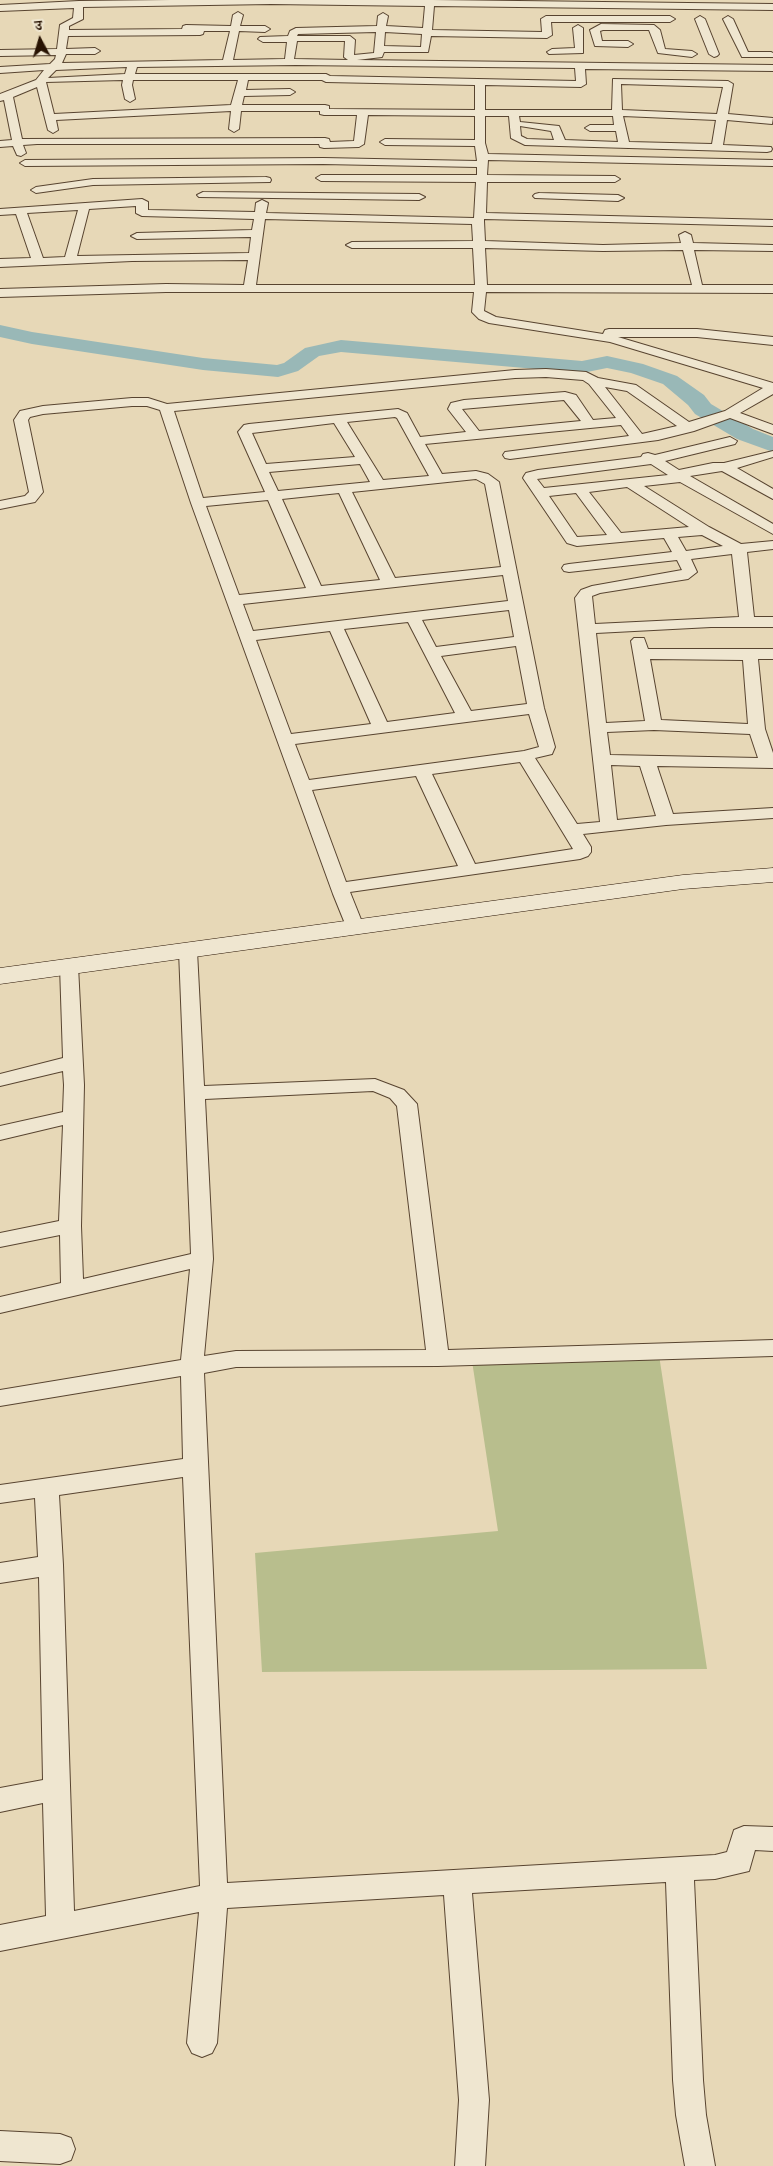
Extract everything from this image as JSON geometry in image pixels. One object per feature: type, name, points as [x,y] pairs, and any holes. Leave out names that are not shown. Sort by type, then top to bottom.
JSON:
[{"type":"main road","points":[[0,976],[683,882],[773,876]]},
{"type":"street","points":[[0,8],[39,3],[79,4],[196,1],[238,10],[266,9],[268,17],[294,35],[347,38],[350,40],[348,60]]},
{"type":"street","points":[[352,29],[354,15],[361,1]]},
{"type":"street","points":[[64,33],[117,32],[144,28],[201,30],[236,28],[268,17],[361,1],[773,8]]},
{"type":"street","points":[[143,2],[144,15]]},
{"type":"street","points":[[0,70],[139,62],[328,62],[375,56],[379,55],[381,29],[388,13],[385,2]]},
{"type":"street","points":[[423,64],[430,2]]},
{"type":"street","points":[[41,81],[60,60],[64,25],[79,17],[79,4]]},
{"type":"street","points":[[516,4],[519,34]]},
{"type":"street","points":[[667,6],[704,19],[741,55],[773,55]]},
{"type":"street","points":[[227,62],[227,49],[236,28],[238,10]]},
{"type":"street","points":[[184,19],[204,20],[201,30]]},
{"type":"street","points":[[552,66],[546,19],[625,23],[704,19]]},
{"type":"street","points":[[704,19],[718,54],[662,52],[655,30],[652,28],[625,23],[600,27],[595,30],[598,44],[633,55],[773,68]]},
{"type":"street","points":[[625,23],[633,55]]},
{"type":"street","points":[[380,49],[459,30],[519,34],[580,51],[578,28]]},
{"type":"street","points":[[294,35],[352,29],[381,29],[426,39],[463,42],[465,44]]},
{"type":"street","points":[[116,43],[117,32]]},
{"type":"street","points":[[90,51],[92,33]]},
{"type":"street","points":[[289,62],[294,35]]},
{"type":"street","points":[[520,45],[548,43]]},
{"type":"street","points":[[0,53],[104,51]]},
{"type":"street","points":[[348,60],[423,64],[580,66],[633,55]]},
{"type":"street","points":[[130,99],[128,77],[139,62]]},
{"type":"street","points":[[316,195],[322,178],[328,62]]},
{"type":"street","points":[[380,81],[387,63]]},
{"type":"street","points":[[580,66],[592,144]]},
{"type":"street","points":[[43,208],[13,135],[4,96],[41,81],[128,77],[289,77],[359,144],[363,112]]},
{"type":"street","points":[[212,77],[214,90]]},
{"type":"street","points":[[234,129],[236,107],[244,77]]},
{"type":"street","points":[[288,107],[289,77]]},
{"type":"street","points":[[156,110],[158,95],[166,78]]},
{"type":"street","points":[[624,145],[617,113],[616,80],[728,84],[717,147]]},
{"type":"street","points":[[41,81],[51,104],[50,117],[56,141]]},
{"type":"street","points":[[0,144],[13,135],[56,141],[159,141],[196,131],[325,110],[380,81],[480,82],[532,98],[584,98],[617,113],[722,117],[771,125],[767,149],[769,163],[538,158],[482,154],[385,138],[363,112],[325,110],[288,107],[198,108],[187,103],[156,110],[50,117]]},
{"type":"street","points":[[480,82],[479,118],[482,154],[478,312],[493,320],[612,339],[773,387]]},
{"type":"street","points":[[240,93],[290,92]]},
{"type":"street","points":[[30,176],[100,162],[323,161],[385,138],[514,112],[532,98],[584,98]]},
{"type":"street","points":[[196,131],[198,108]]},
{"type":"street","points":[[514,112],[516,136],[522,141],[767,149]]},
{"type":"street","points":[[428,123],[479,118]]},
{"type":"street","points":[[516,124],[538,124],[554,128],[561,143]]},
{"type":"street","points":[[590,128],[620,128]]},
{"type":"street","points":[[417,142],[418,137],[442,135],[446,132]]},
{"type":"street","points":[[385,138],[482,154]]},
{"type":"street","points":[[129,271],[159,141]]},
{"type":"street","points":[[538,158],[541,217]]},
{"type":"street","points":[[614,159],[621,219]]},
{"type":"street","points":[[249,286],[252,256],[258,233],[266,180],[266,161]]},
{"type":"street","points":[[93,182],[100,162]]},
{"type":"street","points":[[30,176],[93,182],[266,180]]},
{"type":"street","points":[[420,220],[420,197],[426,177]]},
{"type":"street","points":[[322,178],[615,179]]},
{"type":"street","points":[[197,235],[204,181]]},
{"type":"street","points":[[203,195],[420,197]]},
{"type":"street","points":[[540,196],[618,198]]},
{"type":"street","points":[[70,260],[85,206]]},
{"type":"street","points":[[0,212],[85,206],[142,208],[200,214],[420,220],[541,217],[773,223]]},
{"type":"street","points":[[20,210],[38,261]]},
{"type":"street","points":[[680,220],[689,246],[698,284]]},
{"type":"street","points":[[137,236],[258,233]]},
{"type":"street","points":[[352,245],[480,244],[603,248],[689,246],[773,248]]},
{"type":"street","points":[[0,288],[252,256]]},
{"type":"street","points":[[0,263],[70,260],[129,271],[249,286]]},
{"type":"street","points":[[0,293],[249,286],[773,285]]},
{"type":"street","points":[[480,286],[773,289]]},
{"type":"street","points":[[585,334],[678,332],[773,341]]},
{"type":"street","points":[[0,504],[30,499],[36,492],[21,420],[26,414],[43,410],[132,402],[148,402],[166,408],[522,374],[575,375],[586,376],[594,381],[624,421],[633,440],[652,460],[681,475],[773,530]]},
{"type":"street","points":[[594,381],[632,388],[692,426]]},
{"type":"street","points":[[510,455],[633,440],[692,426],[726,415],[773,387]]},
{"type":"street","points":[[475,436],[455,409],[456,406],[515,399],[565,396],[571,398],[590,424]]},
{"type":"street","points":[[515,399],[534,430]]},
{"type":"street","points":[[166,408],[198,503],[354,927]]},
{"type":"street","points":[[315,590],[275,496],[245,432],[249,428],[398,413],[402,416],[438,479]]},
{"type":"street","points":[[726,415],[773,430]]},
{"type":"street","points":[[338,419],[380,486]]},
{"type":"street","points":[[416,441],[624,421]]},
{"type":"street","points":[[704,530],[585,542],[572,540],[530,478],[531,476],[652,460],[730,441]]},
{"type":"street","points":[[540,493],[630,484],[767,458]]},
{"type":"street","points":[[262,468],[363,460]]},
{"type":"street","points":[[725,467],[772,493]]},
{"type":"street","points":[[198,503],[476,476],[483,477],[492,482],[536,708],[547,747],[546,750],[525,756],[302,786]]},
{"type":"street","points":[[630,484],[704,530],[739,549]]},
{"type":"street","points":[[580,488],[618,539]]},
{"type":"street","points":[[344,490],[389,582]]},
{"type":"street","points":[[756,520],[773,516]]},
{"type":"street","points":[[609,826],[583,598],[586,593],[597,589],[683,576],[690,572],[669,534]]},
{"type":"street","points":[[569,568],[773,545]]},
{"type":"street","points":[[739,549],[747,621]]},
{"type":"street","points":[[607,564],[621,585]]},
{"type":"street","points":[[234,600],[510,570]]},
{"type":"street","points":[[248,636],[516,605]]},
{"type":"street","points":[[414,616],[466,718]]},
{"type":"street","points":[[588,629],[636,625],[747,621],[773,622]]},
{"type":"street","points":[[636,625],[654,725]]},
{"type":"street","points":[[335,626],[381,728]]},
{"type":"street","points":[[432,652],[523,641]]},
{"type":"street","points":[[642,654],[773,654]]},
{"type":"street","points":[[602,760],[771,763],[757,729],[750,654]]},
{"type":"street","points":[[285,740],[536,708]]},
{"type":"street","points":[[598,728],[654,725],[757,729]]},
{"type":"street","points":[[342,893],[469,870],[574,855],[582,852],[582,847],[572,830],[525,756]]},
{"type":"street","points":[[647,761],[666,820]]},
{"type":"street","points":[[422,770],[469,870]]},
{"type":"street","points":[[572,830],[666,820],[773,813]]},
{"type":"street","points":[[188,950],[202,1259],[192,1367],[194,1466],[214,1896],[202,2043]]},
{"type":"street","points":[[70,966],[73,1062],[70,1226],[72,1289]]},
{"type":"street","points":[[0,1080],[73,1062]]},
{"type":"street","points":[[194,1093],[375,1086],[397,1094],[407,1104],[438,1358]]},
{"type":"street","points":[[0,1133],[73,1116]]},
{"type":"street","points":[[0,1240],[70,1226]]},
{"type":"street","points":[[0,1305],[202,1259]]},
{"type":"street","points":[[0,1398],[236,1359],[438,1358],[773,1348]]},
{"type":"street","points":[[0,1494],[194,1466]]},
{"type":"street","points":[[47,1487],[51,1565],[60,1926]]},
{"type":"street","points":[[0,1572],[51,1565]]},
{"type":"street","points":[[0,1800],[57,1789]]},
{"type":"street","points":[[0,1938],[214,1896],[715,1867],[738,1862],[744,1838],[773,1839]]},
{"type":"street","points":[[680,1870],[688,2080],[691,2115],[700,2166]]},
{"type":"street","points":[[457,1881],[474,2100],[470,2166]]},
{"type":"street","points":[[0,2146],[60,2149]]},
{"type":"green space","points":[[659,1355],[707,1669],[262,1672],[255,1553],[498,1531],[472,1361]]},
{"type":"waterway","points":[[0,331],[32,338],[203,364],[278,371],[291,367],[312,352],[341,346],[582,367],[607,362],[636,368],[670,380],[696,400],[703,409],[745,434],[773,445]]}]
